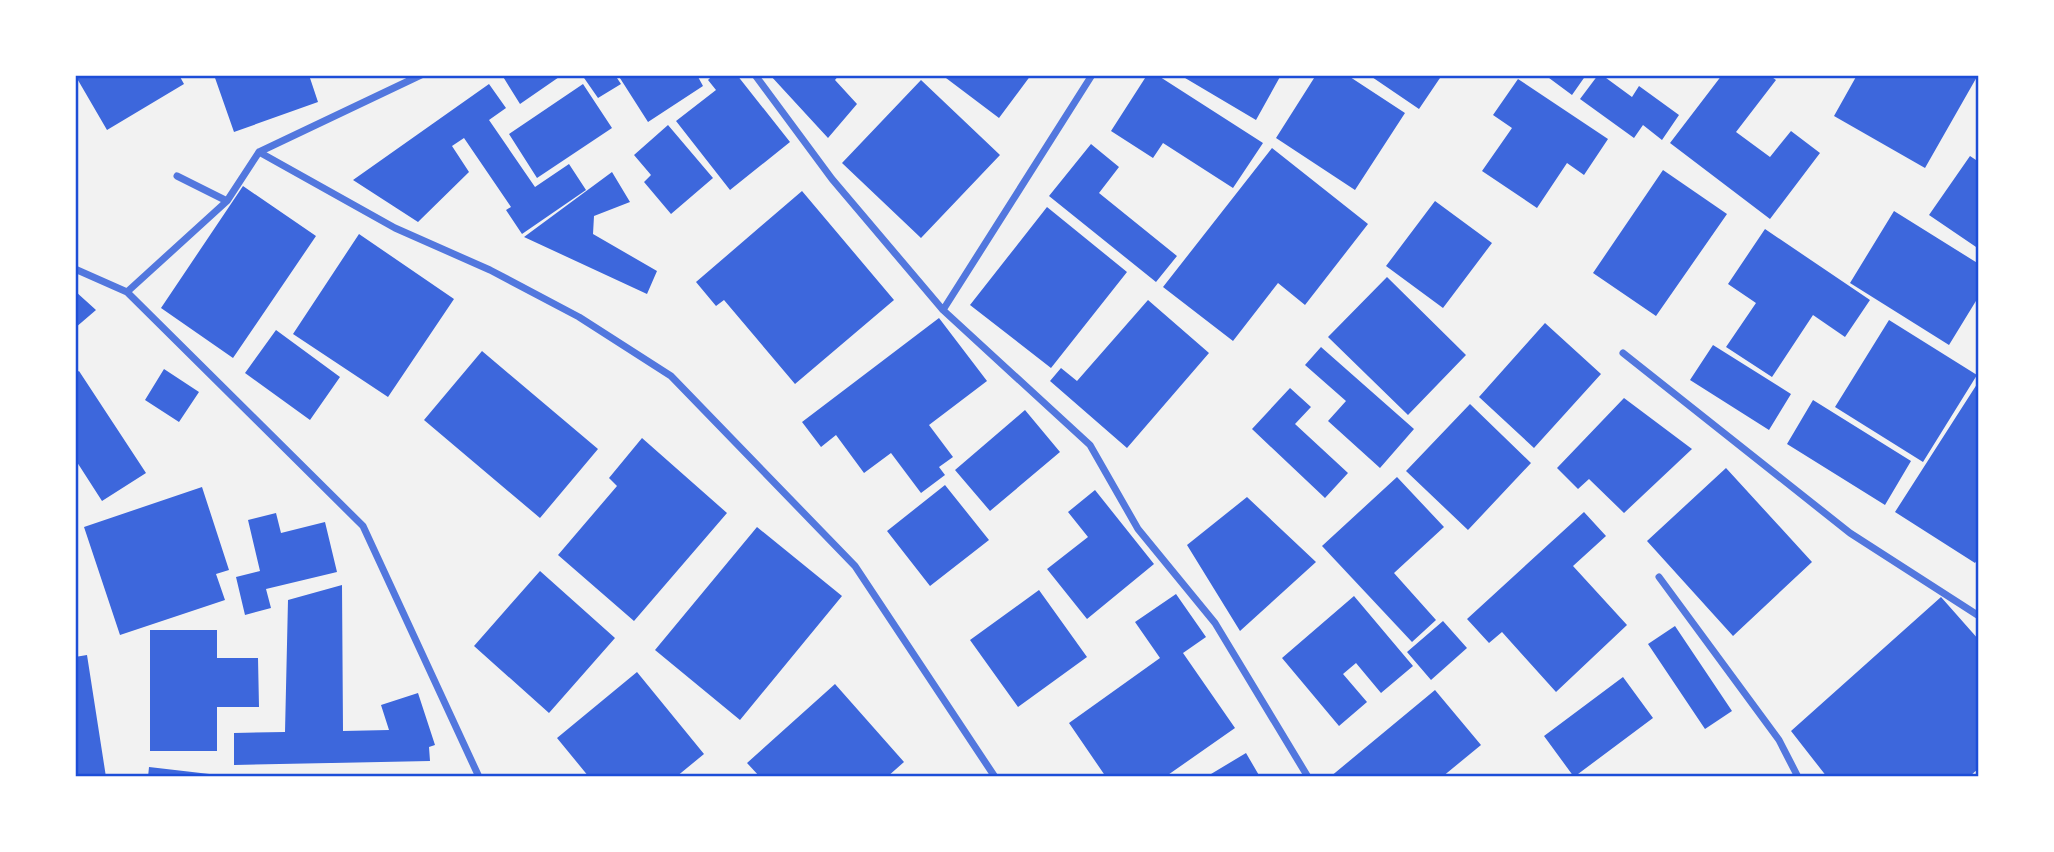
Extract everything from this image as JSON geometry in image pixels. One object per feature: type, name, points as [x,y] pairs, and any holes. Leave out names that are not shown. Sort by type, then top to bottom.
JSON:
[{"type":"street","points":[[127,292],[227,201],[259,152],[421,75]]},
{"type":"street","points":[[755,75],[832,179],[943,310],[1090,445],[1138,529],[1215,623],[1308,777]]},
{"type":"street","points":[[943,310],[1092,75]]},
{"type":"street","points":[[259,152],[395,228],[490,270],[579,317],[671,376],[855,566],[995,777]]},
{"type":"street","points":[[177,176],[227,201]]},
{"type":"street","points":[[75,269],[127,292],[363,526],[479,777]]},
{"type":"street","points":[[1623,353],[1850,533],[1979,617]]},
{"type":"street","points":[[1659,578],[1779,740],[1798,777]]},
{"type":"building","points":[[75,75],[179,75],[184,84],[107,130]]},
{"type":"building","points":[[214,75],[309,75],[318,102],[234,132]]},
{"type":"building","points":[[502,75],[562,75],[520,104]]},
{"type":"building","points":[[582,75],[615,75],[621,84],[598,98]]},
{"type":"building","points":[[618,75],[697,75],[703,86],[648,122]]},
{"type":"building","points":[[713,75],[737,75],[790,142],[730,190],[676,121],[716,90],[708,80]]},
{"type":"building","points":[[770,75],[839,75],[835,80],[857,104],[828,138]]},
{"type":"building","points":[[942,75],[1031,75],[999,118]]},
{"type":"building","points":[[1147,75],[1157,75],[1263,143],[1233,188],[1163,143],[1153,158],[1111,131]]},
{"type":"building","points":[[1180,75],[1281,75],[1256,120]]},
{"type":"building","points":[[1316,75],[1347,75],[1405,113],[1355,190],[1276,138]]},
{"type":"building","points":[[1369,75],[1442,75],[1419,109]]},
{"type":"building","points":[[1545,75],[1586,75],[1572,95]]},
{"type":"building","points":[[1598,75],[1602,75],[1632,97],[1639,86],[1679,115],[1662,140],[1643,125],[1634,138],[1580,99]]},
{"type":"building","points":[[1722,75],[1769,75],[1776,80],[1736,132],[1770,157],[1791,131],[1820,153],[1770,219],[1670,143]]},
{"type":"building","points":[[1857,75],[1978,75],[1925,168],[1834,116]]},
{"type":"building","points":[[1518,79],[1608,139],[1584,175],[1567,163],[1537,208],[1482,171],[1512,128],[1493,115]]},
{"type":"building","points":[[921,80],[1000,155],[921,238],[842,163]]},
{"type":"building","points":[[489,84],[506,108],[489,120],[535,187],[569,164],[586,190],[522,234],[506,210],[511,207],[464,138],[452,146],[469,172],[418,222],[353,180]]},
{"type":"building","points":[[583,84],[612,128],[537,178],[509,134]]},
{"type":"building","points":[[668,125],[713,178],[671,214],[644,182],[651,175],[634,155]]},
{"type":"building","points":[[1091,144],[1119,167],[1099,193],[1177,256],[1156,282],[1049,196]]},
{"type":"building","points":[[1272,148],[1368,224],[1305,305],[1278,283],[1233,341],[1163,287]]},
{"type":"building","points":[[1970,156],[1979,162],[1979,249],[1929,215]]},
{"type":"building","points":[[1663,170],[1727,214],[1656,316],[1593,273]]},
{"type":"building","points":[[612,172],[630,202],[594,216],[593,234],[657,271],[647,294],[524,237]]},
{"type":"building","points":[[243,186],[316,236],[233,358],[161,308]]},
{"type":"building","points":[[802,191],[894,300],[795,384],[724,300],[716,306],[696,282]]},
{"type":"building","points":[[1435,201],[1492,243],[1443,308],[1386,266]]},
{"type":"building","points":[[1047,207],[1127,272],[1051,368],[970,305]]},
{"type":"building","points":[[1894,211],[1979,264],[1979,296],[1949,345],[1850,283]]},
{"type":"building","points":[[1765,229],[1870,300],[1845,337],[1813,315],[1772,377],[1726,347],[1756,303],[1728,284]]},
{"type":"building","points":[[359,234],[454,299],[388,397],[293,334]]},
{"type":"building","points":[[1387,277],[1466,355],[1408,415],[1328,337]]},
{"type":"building","points":[[75,291],[96,310],[75,328]]},
{"type":"building","points":[[1148,300],[1209,353],[1127,448],[1050,381],[1061,368],[1077,381]]},
{"type":"building","points":[[939,318],[987,381],[929,425],[953,457],[939,467],[945,475],[921,493],[891,453],[864,473],[836,435],[821,447],[802,422]]},
{"type":"building","points":[[1889,320],[1977,375],[1923,462],[1835,407]]},
{"type":"building","points":[[1545,323],[1601,374],[1534,448],[1479,397]]},
{"type":"building","points":[[276,330],[340,377],[310,420],[245,373]]},
{"type":"building","points":[[1713,345],[1791,394],[1769,430],[1690,380]]},
{"type":"building","points":[[1321,347],[1414,429],[1380,468],[1328,421],[1346,401],[1305,365]]},
{"type":"building","points":[[482,351],[598,449],[540,518],[424,420]]},
{"type":"building","points":[[164,369],[199,392],[179,422],[145,400]]},
{"type":"building","points":[[79,371],[146,473],[102,501],[75,459],[75,373]]},
{"type":"building","points":[[1979,381],[1979,557],[1975,563],[1895,512]]},
{"type":"building","points":[[1290,388],[1311,407],[1295,424],[1348,473],[1325,498],[1252,429]]},
{"type":"building","points":[[1624,398],[1692,449],[1624,513],[1589,479],[1578,489],[1557,468]]},
{"type":"building","points":[[1813,400],[1911,461],[1885,505],[1787,444]]},
{"type":"building","points":[[1470,404],[1531,463],[1468,530],[1406,471]]},
{"type":"building","points":[[1025,410],[1060,452],[990,511],[955,470]]},
{"type":"building","points":[[642,438],[727,513],[634,621],[558,555],[617,486],[609,478]]},
{"type":"building","points":[[1726,468],[1812,562],[1733,636],[1647,541]]},
{"type":"building","points":[[1397,477],[1444,527],[1394,573],[1436,620],[1412,642],[1322,546]]},
{"type":"building","points":[[945,485],[989,540],[930,586],[887,531]]},
{"type":"building","points":[[202,487],[229,570],[216,574],[225,600],[120,635],[84,527]]},
{"type":"building","points":[[1095,490],[1154,564],[1087,619],[1047,569],[1088,537],[1068,512]]},
{"type":"building","points":[[1247,497],[1316,562],[1240,631],[1187,545]]},
{"type":"building","points":[[1584,512],[1606,536],[1573,566],[1627,625],[1556,692],[1502,632],[1489,643],[1467,619]]},
{"type":"building","points":[[276,513],[281,533],[325,522],[337,572],[266,589],[271,608],[245,615],[236,577],[260,571],[248,520]]},
{"type":"building","points":[[757,527],[842,596],[740,720],[655,650]]},
{"type":"building","points":[[540,571],[615,638],[549,713],[474,646]]},
{"type":"building","points":[[342,585],[343,731],[389,730],[381,705],[418,693],[435,745],[429,747],[430,761],[234,765],[234,733],[285,732],[288,600]]},
{"type":"building","points":[[1039,590],[1087,657],[1018,707],[970,640]]},
{"type":"building","points":[[1176,594],[1206,637],[1183,653],[1235,728],[1165,777],[1106,777],[1069,723],[1160,658],[1135,622]]},
{"type":"building","points":[[1354,596],[1413,666],[1381,693],[1356,663],[1343,674],[1367,702],[1339,726],[1282,658]]},
{"type":"building","points":[[1941,597],[1979,640],[1979,768],[1969,777],[1827,777],[1791,731]]},
{"type":"building","points":[[1443,621],[1467,648],[1431,680],[1407,652]]},
{"type":"building","points":[[1675,626],[1732,711],[1705,729],[1648,644]]},
{"type":"building","points":[[150,630],[217,630],[217,658],[258,658],[259,707],[217,707],[217,751],[150,751]]},
{"type":"building","points":[[87,655],[106,777],[75,777],[75,657]]},
{"type":"building","points":[[637,672],[704,754],[676,777],[589,777],[557,738]]},
{"type":"building","points":[[1623,677],[1653,718],[1574,777],[1544,736]]},
{"type":"building","points":[[835,684],[904,762],[887,777],[760,777],[747,763]]},
{"type":"building","points":[[1435,690],[1481,745],[1442,777],[1330,777]]},
{"type":"building","points":[[1246,753],[1260,777],[1206,777]]},
{"type":"building","points":[[149,767],[218,775],[218,777],[148,777]]}]
